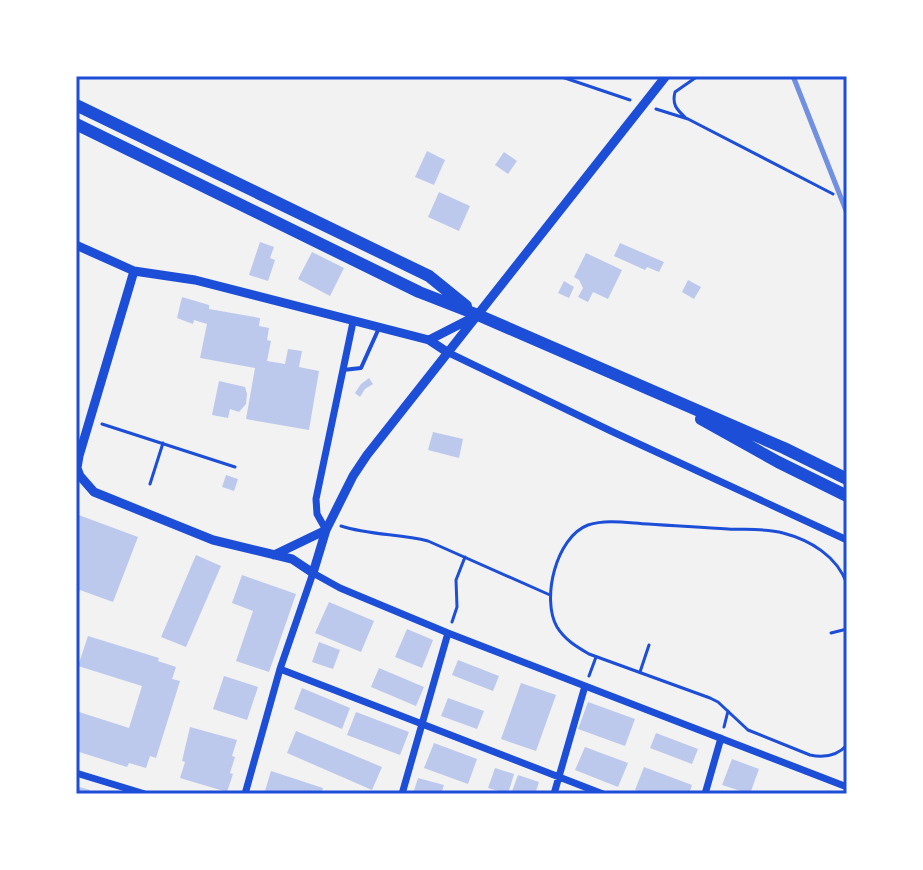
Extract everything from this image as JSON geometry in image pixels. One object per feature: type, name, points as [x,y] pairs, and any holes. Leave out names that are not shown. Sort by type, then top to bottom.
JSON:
[{"type":"main road","points":[[76,105],[429,276],[478,315]]},
{"type":"main road","points":[[76,124],[419,292],[784,448],[847,479]]},
{"type":"main road","points":[[646,388],[778,462],[847,496]]},
{"type":"street","points":[[245,794],[280,669],[328,526],[353,476],[666,76]]},
{"type":"street","points":[[76,245],[134,271],[195,280],[429,340],[447,352],[613,432],[847,540]]},
{"type":"street","points":[[134,271],[77,468],[86,485],[94,492],[213,540],[292,559],[340,588],[448,633],[847,787]]},
{"type":"street","points":[[429,340],[478,315]]},
{"type":"street","points":[[328,526],[317,514],[316,499],[353,322]]},
{"type":"street","points":[[274,555],[328,526]]},
{"type":"street","points":[[402,794],[448,633]]},
{"type":"street","points":[[280,669],[603,794]]},
{"type":"street","points":[[554,794],[585,686]]},
{"type":"street","points":[[705,794],[721,738]]},
{"type":"street","points":[[76,773],[145,794]]},
{"type":"lane","points":[[343,370],[361,368],[379,328]]},
{"type":"path","points":[[559,76],[688,119],[833,194]]},
{"type":"path","points":[[688,119],[675,108],[673,99],[675,92],[698,76]]},
{"type":"path","points":[[89,420],[235,467]]},
{"type":"path","points":[[150,484],[163,443]]},
{"type":"path","points":[[847,584],[839,567],[819,548],[781,532],[617,521],[589,525],[576,532],[562,552],[551,582],[550,595],[556,626],[575,646],[596,657],[710,698],[748,730],[810,755],[834,755],[847,745]]},
{"type":"path","points":[[328,526],[428,541],[550,595]]},
{"type":"path","points":[[454,616],[456,580],[465,557]]},
{"type":"path","points":[[831,633],[847,629]]},
{"type":"path","points":[[640,672],[649,645]]},
{"type":"path","points":[[585,686],[596,657]]},
{"type":"path","points":[[721,738],[728,711]]},
{"type":"building","points":[[427,151],[445,160],[434,185],[415,177]]},
{"type":"building","points":[[504,152],[517,161],[508,174],[495,165]]},
{"type":"building","points":[[439,192],[470,206],[459,231],[428,217]]},
{"type":"building","points":[[260,242],[274,247],[270,258],[275,260],[268,281],[249,275]]},
{"type":"building","points":[[620,243],[664,262],[659,272],[647,267],[645,270],[614,256]]},
{"type":"building","points":[[312,252],[344,268],[330,296],[298,279]]},
{"type":"building","points":[[586,253],[622,270],[608,299],[593,292],[588,302],[578,297],[583,288],[574,277]]},
{"type":"building","points":[[688,280],[701,287],[694,299],[682,292]]},
{"type":"building","points":[[564,281],[574,287],[569,298],[558,293]]},
{"type":"building","points":[[182,297],[209,305],[209,309],[260,318],[259,326],[269,328],[267,340],[271,341],[267,361],[285,364],[288,349],[302,351],[299,367],[319,371],[309,430],[246,419],[255,368],[200,358],[207,324],[194,320],[193,324],[177,318]]},
{"type":"building","points":[[369,378],[373,384],[360,397],[355,393]]},
{"type":"building","points":[[219,381],[245,387],[247,394],[246,404],[239,412],[230,409],[228,418],[212,415]]},
{"type":"building","points":[[433,432],[463,439],[459,458],[428,450]]},
{"type":"building","points":[[226,475],[238,479],[234,491],[222,487]]},
{"type":"building","points":[[76,514],[138,537],[113,602],[80,590],[76,600]]},
{"type":"building","points":[[196,555],[221,566],[186,647],[161,637]]},
{"type":"building","points":[[242,575],[296,594],[269,672],[236,661],[253,611],[232,603]]},
{"type":"building","points":[[329,602],[374,621],[361,652],[315,633]]},
{"type":"building","points":[[407,629],[433,640],[422,668],[395,657]]},
{"type":"building","points":[[88,636],[159,658],[158,661],[176,667],[172,679],[180,681],[156,758],[150,756],[146,768],[129,763],[127,767],[76,751],[76,711],[129,728],[142,686],[78,666]]},
{"type":"building","points":[[319,642],[340,650],[333,669],[312,662]]},
{"type":"building","points":[[458,660],[499,676],[493,691],[452,675]]},
{"type":"building","points":[[379,668],[424,687],[416,706],[371,687]]},
{"type":"building","points":[[224,676],[258,687],[247,720],[213,709]]},
{"type":"building","points":[[521,683],[556,695],[536,751],[501,739]]},
{"type":"building","points":[[302,688],[350,708],[342,729],[294,709]]},
{"type":"building","points":[[448,698],[484,711],[477,729],[441,716]]},
{"type":"building","points":[[588,702],[635,719],[625,746],[578,729]]},
{"type":"building","points":[[356,712],[409,732],[400,755],[347,735]]},
{"type":"building","points":[[190,727],[237,740],[230,773],[233,774],[227,792],[180,778]]},
{"type":"building","points":[[296,731],[382,767],[372,790],[287,753]]},
{"type":"building","points":[[656,733],[698,749],[692,764],[650,748]]},
{"type":"building","points":[[434,743],[477,759],[468,784],[424,768]]},
{"type":"building","points":[[585,747],[628,763],[618,787],[575,770]]},
{"type":"building","points":[[732,759],[759,769],[750,794],[722,785]]},
{"type":"building","points":[[644,767],[692,785],[689,794],[645,794],[635,790]]},
{"type":"building","points":[[495,768],[514,774],[508,794],[488,788]]},
{"type":"building","points":[[271,771],[323,788],[321,794],[264,794]]},
{"type":"building","points":[[518,775],[539,782],[535,794],[511,794]]},
{"type":"building","points":[[418,778],[444,785],[441,794],[413,794]]},
{"type":"building","points":[[76,786],[90,790],[88,794],[76,794]]},
{"type":"railway","points":[[793,76],[847,213]]}]
